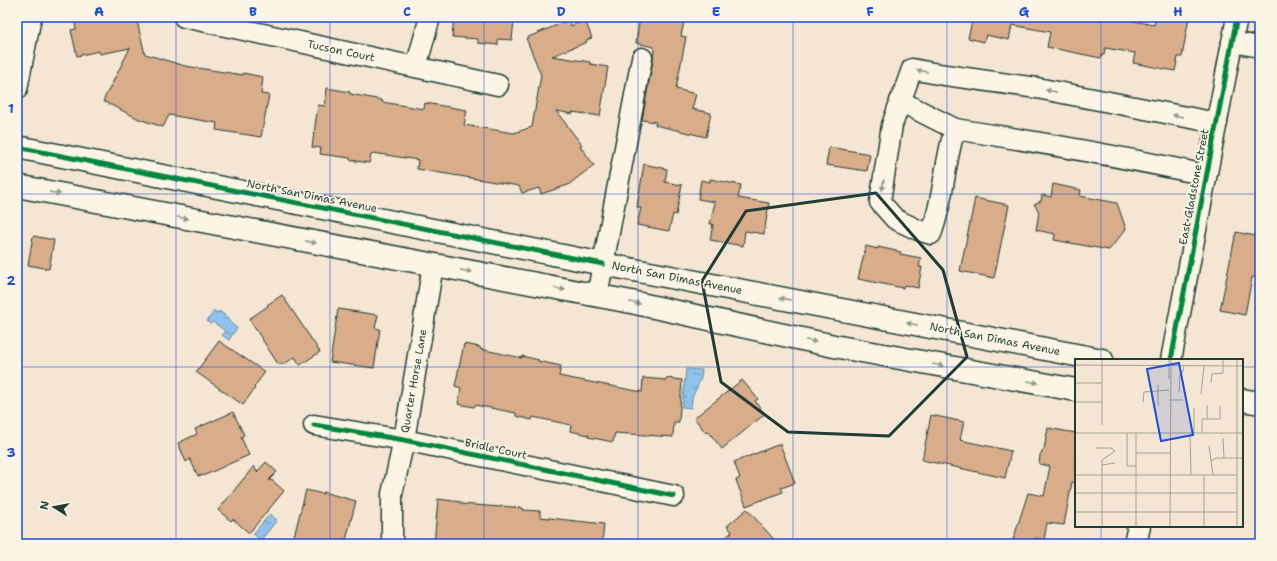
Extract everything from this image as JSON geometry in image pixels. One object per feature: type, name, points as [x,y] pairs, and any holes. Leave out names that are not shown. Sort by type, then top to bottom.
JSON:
[{"type":"main road","name":"North San Dimas Avenue","points":[[17,147],[603,264],[1097,359]]},
{"type":"main road","points":[[17,186],[631,302],[834,346],[1075,390]]},
{"type":"main road","points":[[1243,400],[1260,403]]},
{"type":"main road","points":[[1135,544],[1139,527]]},
{"type":"street","points":[[17,89],[31,17]]},
{"type":"street","name":"Tucson Court","points":[[184,17],[498,85]]},
{"type":"street","points":[[416,67],[430,17]]},
{"type":"street","name":"East Gladstone Street","points":[[1171,359],[1237,17]]},
{"type":"street","points":[[1232,42],[1260,47]]},
{"type":"street","points":[[597,296],[642,58]]},
{"type":"street","points":[[955,129],[951,142],[944,187],[931,234],[918,230],[895,219],[880,202],[892,126],[912,69],[1037,88],[1217,123]]},
{"type":"street","points":[[900,102],[955,129],[1023,139],[1138,160],[1206,175]]},
{"type":"street","name":"Quarter Horse Lane","points":[[392,544],[392,494],[404,440],[433,265]]},
{"type":"street","name":"Bridle Court","points":[[314,425],[404,440],[674,496]]},
{"type":"highlighted area","points":[[876,193],[943,270],[967,357],[889,436],[788,432],[721,382],[702,281],[746,211]]},
{"type":"water","points":[[214,311],[218,313],[219,311],[230,319],[229,322],[237,328],[229,340],[222,335],[225,331],[213,322],[211,324],[207,321]]},
{"type":"water","points":[[686,369],[702,370],[701,378],[692,398],[691,408],[682,407]]},
{"type":"water","points":[[270,514],[277,520],[261,540],[253,534]]},
{"type":"building","points":[[74,17],[136,17],[145,54],[185,66],[263,77],[261,94],[269,95],[261,137],[216,130],[217,123],[169,115],[163,127],[139,119],[103,101],[130,48],[100,54],[99,51],[77,56],[71,30],[76,29]]},
{"type":"building","points":[[454,17],[513,17],[512,40],[498,39],[498,45],[478,43],[478,39],[452,37]]},
{"type":"building","points":[[640,17],[670,17],[670,19],[684,22],[681,36],[686,37],[676,89],[696,94],[692,109],[711,113],[706,137],[655,125],[656,122],[642,120],[654,47],[636,43]]},
{"type":"building","points":[[973,17],[1115,17],[1154,25],[1156,17],[1189,17],[1182,57],[1178,57],[1175,71],[1133,63],[1135,53],[1105,48],[1104,55],[1102,55],[1101,58],[1047,47],[1050,32],[1012,25],[1009,40],[986,35],[984,42],[968,38]]},
{"type":"building","points":[[569,20],[571,26],[585,20],[592,38],[586,40],[587,42],[552,56],[590,62],[590,64],[608,67],[600,116],[556,111],[582,145],[580,146],[594,165],[568,185],[541,194],[539,188],[522,193],[519,186],[417,169],[418,160],[373,153],[369,163],[350,160],[350,158],[320,154],[321,148],[312,147],[318,105],[325,106],[327,88],[382,100],[382,102],[424,109],[425,103],[467,110],[464,125],[514,133],[532,127],[541,75],[526,38]]},
{"type":"building","points":[[829,147],[870,154],[867,171],[826,165]]},
{"type":"building","points":[[644,164],[667,169],[665,182],[682,185],[676,215],[673,214],[669,231],[637,225],[641,208],[637,207]]},
{"type":"building","points":[[710,179],[741,185],[738,198],[769,203],[764,234],[745,231],[743,246],[710,240],[713,224],[710,224],[715,202],[698,199],[701,180],[710,182]]},
{"type":"building","points":[[1053,184],[1081,190],[1080,196],[1117,203],[1126,229],[1109,250],[1054,240],[1055,234],[1036,230],[1039,212],[1034,204],[1041,201],[1042,195],[1051,197]]},
{"type":"building","points":[[975,198],[1009,205],[994,278],[960,271]]},
{"type":"building","points":[[1236,232],[1260,237],[1260,261],[1257,278],[1252,277],[1245,315],[1220,310]]},
{"type":"building","points":[[33,236],[54,240],[49,269],[28,265]]},
{"type":"building","points":[[866,246],[901,252],[900,254],[921,258],[919,267],[922,267],[918,288],[904,285],[903,288],[858,279]]},
{"type":"building","points":[[282,295],[320,352],[300,365],[295,357],[284,364],[278,364],[249,319]]},
{"type":"building","points":[[338,309],[378,315],[375,328],[380,329],[374,368],[330,362]]},
{"type":"building","points":[[219,341],[265,372],[243,405],[196,372]]},
{"type":"building","points":[[464,344],[480,347],[480,349],[522,358],[522,356],[561,366],[559,376],[642,392],[643,378],[682,380],[679,422],[674,422],[673,437],[615,433],[613,442],[588,437],[589,435],[570,431],[571,425],[533,417],[532,420],[516,416],[516,413],[475,405],[474,407],[458,404],[461,388],[455,386]]},
{"type":"building","points":[[742,380],[758,399],[755,401],[765,414],[722,449],[708,431],[706,433],[694,418]]},
{"type":"building","points":[[233,412],[244,435],[241,437],[249,455],[203,476],[198,476],[190,459],[186,462],[178,443],[197,434],[195,429]]},
{"type":"building","points":[[931,415],[964,422],[960,440],[1011,451],[1005,478],[922,460]]},
{"type":"building","points":[[1048,428],[1075,433],[1075,483],[1072,482],[1064,525],[1047,523],[1044,540],[1035,538],[1034,544],[1013,540],[1028,493],[1044,496],[1050,466],[1039,464],[1040,455],[1044,449]]},
{"type":"building","points":[[780,444],[795,483],[781,488],[783,492],[746,506],[736,480],[740,478],[734,462]]},
{"type":"building","points":[[266,462],[277,472],[269,480],[273,481],[284,491],[249,533],[233,519],[231,521],[218,510],[254,466],[257,472]]},
{"type":"building","points":[[306,490],[323,494],[323,492],[356,501],[345,544],[292,544]]},
{"type":"building","points":[[438,499],[461,502],[461,504],[523,508],[523,510],[540,511],[540,517],[604,524],[602,544],[434,544]]},
{"type":"building","points":[[747,509],[778,544],[718,544],[732,532],[727,526]]},
{"type":"cycle path","points":[[1171,359],[1237,17]]},
{"type":"cycle path","points":[[17,147],[603,264]]},
{"type":"cycle path","points":[[314,425],[404,440],[674,496]]}]
